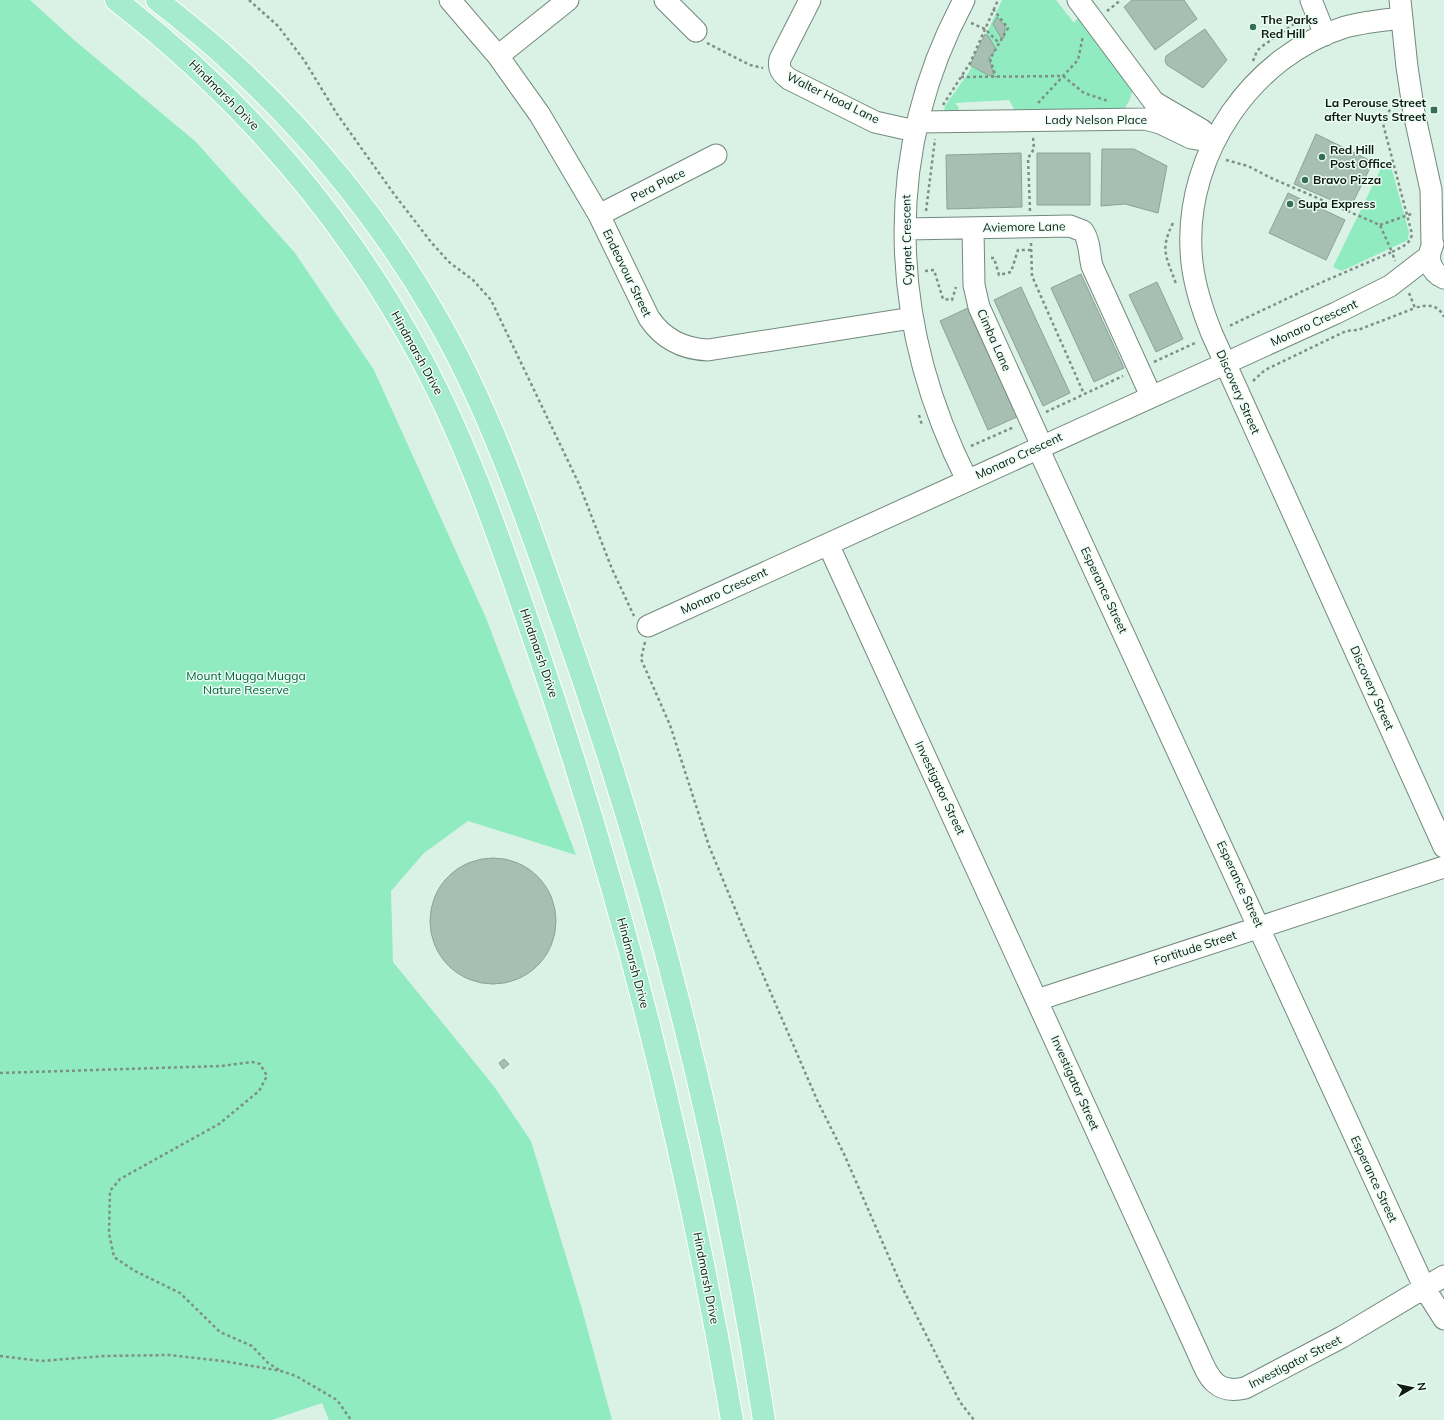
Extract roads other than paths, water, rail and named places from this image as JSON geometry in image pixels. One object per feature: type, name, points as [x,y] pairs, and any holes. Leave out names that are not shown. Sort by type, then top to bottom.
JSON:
[{"type":"main road","name":"Hindmarsh Drive","points":[[116,0],[186,57],[210,80],[250,119],[305,183],[332,218],[387,300],[411,339],[450,417],[482,494],[525,611],[565,728],[620,914],[639,983],[678,1143],[700,1247],[732,1420]]},
{"type":"main road","points":[[157,0],[232,62],[295,126],[335,173],[400,259],[435,314],[465,371],[491,427],[572,645],[644,876],[683,1021],[706,1121],[736,1262],[764,1420]]},
{"type":"street","name":"Endeavour Street","points":[[450,0],[498,56],[540,115],[599,215],[653,324],[667,338],[683,346],[708,350],[912,318]]},
{"type":"street","points":[[498,56],[568,0]]},
{"type":"street","points":[[664,0],[696,31]]},
{"type":"street","name":"Walter Hood Lane","points":[[810,0],[780,59],[779,64],[782,74],[789,79],[875,122],[916,126]]},
{"type":"street","name":"Cygnet Crescent","points":[[964,0],[934,67],[916,126],[907,180],[906,229],[907,275],[912,318],[928,385],[954,454],[968,480]]},
{"type":"street","name":"Lady Nelson Place","points":[[1078,0],[1103,14],[1154,102],[1197,126],[1218,150]]},
{"type":"street","points":[[1311,0],[1325,35]]},
{"type":"street","points":[[1401,9],[1414,113],[1431,190],[1435,245],[1431,267],[1442,278]]},
{"type":"street","name":"Discovery Street","points":[[1401,9],[1325,35],[1283,60],[1255,83],[1233,110],[1218,150],[1196,191],[1190,235],[1194,280],[1201,306],[1212,334],[1444,847]]},
{"type":"street","name":"Lady Nelson Place","points":[[916,126],[1035,127],[1112,119],[1152,120],[1218,150]]},
{"type":"street","name":"Pera Place","points":[[599,215],[716,155]]},
{"type":"street","points":[[1431,190],[1444,210]]},
{"type":"street","name":"Aviemore Lane","points":[[906,229],[1070,226],[1083,231],[1088,241],[1092,266],[1151,396]]},
{"type":"street","name":"Cimba Lane","points":[[973,228],[974,286],[979,307],[1030,419],[1040,447]]},
{"type":"street","name":"Monaro Crescent","points":[[1399,282],[1435,245]]},
{"type":"street","name":"Monaro Crescent","points":[[648,626],[1151,396],[1225,365],[1399,282],[1442,278]]},
{"type":"street","name":"Esperance Street","points":[[1040,447],[1425,1289],[1444,1320]]},
{"type":"street","name":"Investigator Street","points":[[828,544],[1200,1359],[1213,1382],[1226,1389],[1236,1390],[1245,1388],[1342,1337],[1425,1289],[1444,1276]]},
{"type":"street","name":"Fortitude Street","points":[[1037,1000],[1444,867]]},
{"type":"place","name":"The Parks Red Hill","points":[[1253,27]]},
{"type":"place","name":"La Perouse Street after Nuyts Street","points":[[1434,110]]},
{"type":"place","name":"Red Hill Post Office","points":[[1322,157]]},
{"type":"place","name":"Bravo Pizza","points":[[1305,180]]},
{"type":"place","name":"Supa Express","points":[[1290,204]]},
{"type":"park label","name":"Mount Mugga Mugga Nature Reserve","points":[[246,683]]}]
